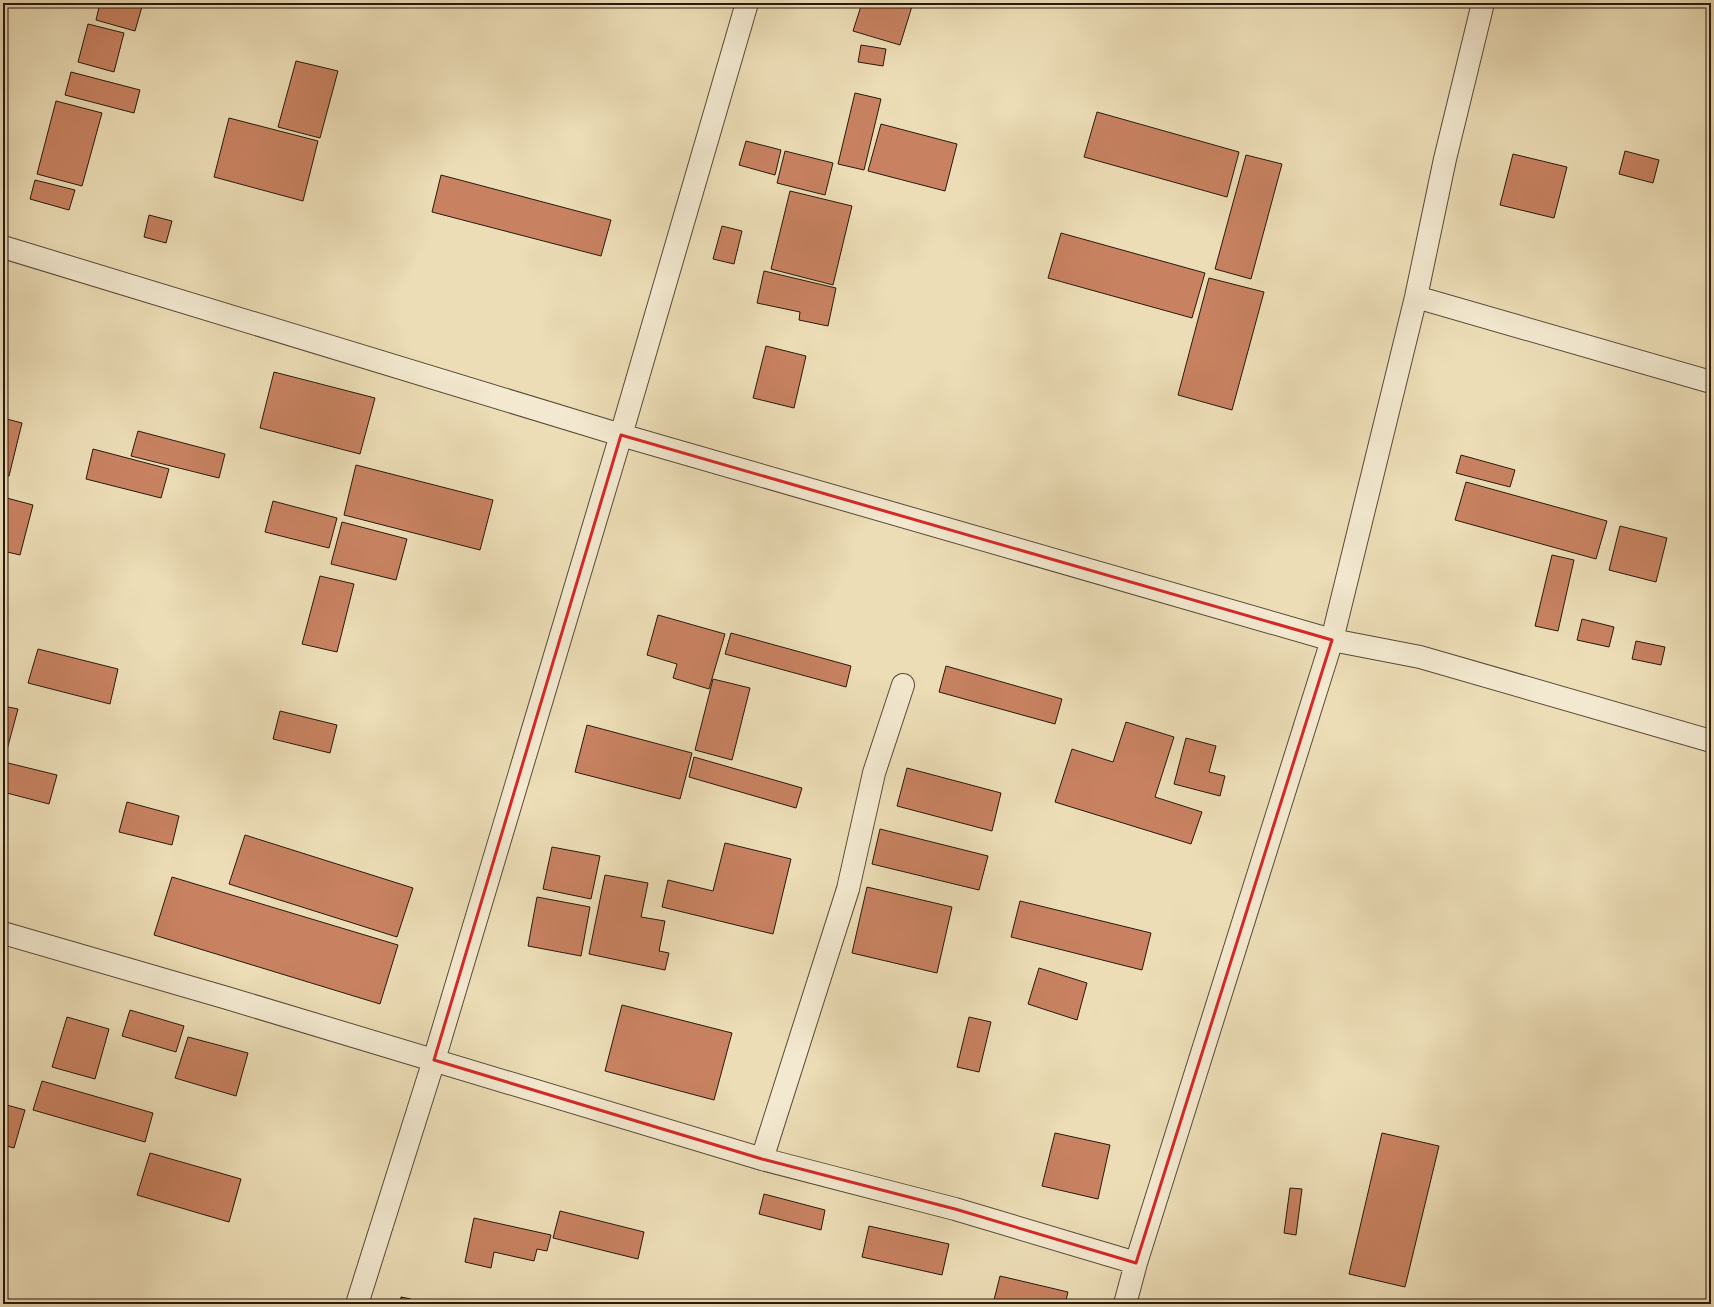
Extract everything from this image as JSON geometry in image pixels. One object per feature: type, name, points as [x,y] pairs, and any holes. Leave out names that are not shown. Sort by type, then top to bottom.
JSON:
[{"type":"street","points":[[357,1304],[434,1060],[621,435],[747,3]]},
{"type":"street","points":[[1125,1304],[1136,1263],[1332,640],[1416,297],[1445,160],[1483,3]]},
{"type":"street","points":[[3,247],[621,435],[1332,640],[1420,656],[1711,741]]},
{"type":"street","points":[[1416,297],[1711,382]]},
{"type":"street","points":[[762,1159],[848,890],[874,773],[904,685]]},
{"type":"street","points":[[3,932],[762,1159],[955,1209],[1136,1263]]},
{"type":"highlighted area","points":[[621,435],[1332,640],[1136,1263],[955,1209],[762,1159],[434,1060]]},
{"type":"building","points":[[100,3],[143,3],[135,31],[96,20]]},
{"type":"building","points":[[862,3],[913,3],[900,45],[853,31]]},
{"type":"building","points":[[88,24],[124,33],[114,72],[78,62]]},
{"type":"building","points":[[861,45],[886,49],[883,66],[858,62]]},
{"type":"building","points":[[296,61],[338,71],[320,138],[278,127]]},
{"type":"building","points":[[71,72],[140,90],[134,113],[65,95]]},
{"type":"building","points":[[855,93],[881,99],[864,170],[838,164]]},
{"type":"building","points":[[56,101],[102,113],[82,186],[37,174]]},
{"type":"building","points":[[1097,112],[1239,152],[1227,197],[1084,157]]},
{"type":"building","points":[[229,118],[318,141],[303,201],[214,177]]},
{"type":"building","points":[[881,124],[957,144],[945,191],[868,171]]},
{"type":"building","points":[[746,141],[781,150],[775,175],[739,165]]},
{"type":"building","points":[[785,151],[833,163],[825,195],[777,183]]},
{"type":"building","points":[[1625,151],[1659,160],[1653,183],[1619,174]]},
{"type":"building","points":[[1513,154],[1567,167],[1554,218],[1500,205]]},
{"type":"building","points":[[1246,155],[1282,164],[1251,279],[1215,269]]},
{"type":"building","points":[[441,175],[611,220],[601,256],[432,212]]},
{"type":"building","points":[[35,180],[75,190],[69,210],[30,199]]},
{"type":"building","points":[[790,191],[852,206],[833,285],[771,269]]},
{"type":"building","points":[[149,215],[172,221],[166,243],[144,237]]},
{"type":"building","points":[[722,226],[742,231],[734,264],[713,259]]},
{"type":"building","points":[[1061,233],[1205,273],[1192,318],[1048,278]]},
{"type":"building","points":[[764,271],[836,288],[828,326],[799,320],[800,312],[757,303]]},
{"type":"building","points":[[1209,278],[1264,292],[1232,410],[1178,395]]},
{"type":"building","points":[[766,346],[806,356],[794,408],[753,398]]},
{"type":"building","points":[[274,372],[375,398],[360,454],[260,428]]},
{"type":"building","points":[[3,418],[22,423],[9,476],[3,475]]},
{"type":"building","points":[[138,431],[225,454],[219,478],[131,456]]},
{"type":"building","points":[[93,449],[169,469],[161,498],[86,479]]},
{"type":"building","points":[[1461,455],[1515,470],[1510,487],[1456,473]]},
{"type":"building","points":[[356,465],[493,500],[480,550],[344,515]]},
{"type":"building","points":[[1466,482],[1607,521],[1596,559],[1455,520]]},
{"type":"building","points":[[3,497],[33,505],[20,555],[3,551]]},
{"type":"building","points":[[273,501],[337,518],[329,548],[265,532]]},
{"type":"building","points":[[342,522],[407,539],[396,580],[331,564]]},
{"type":"building","points":[[1620,526],[1667,538],[1656,582],[1609,570]]},
{"type":"building","points":[[1552,555],[1574,560],[1558,631],[1535,626]]},
{"type":"building","points":[[320,576],[354,584],[337,652],[302,644]]},
{"type":"building","points":[[658,615],[725,634],[709,689],[673,678],[677,664],[647,655]]},
{"type":"building","points":[[1582,619],[1614,627],[1609,647],[1577,640]]},
{"type":"building","points":[[731,633],[851,666],[846,687],[725,654]]},
{"type":"building","points":[[1636,641],[1665,647],[1661,665],[1632,659]]},
{"type":"building","points":[[38,649],[118,669],[110,704],[28,683]]},
{"type":"building","points":[[946,666],[1062,699],[1055,724],[939,692]]},
{"type":"building","points":[[713,679],[750,688],[732,760],[695,750]]},
{"type":"building","points":[[3,706],[18,709],[5,757],[3,757]]},
{"type":"building","points":[[280,711],[337,725],[330,753],[273,739]]},
{"type":"building","points":[[1126,722],[1174,737],[1155,797],[1202,812],[1191,844],[1055,802],[1072,749],[1113,762]]},
{"type":"building","points":[[587,725],[692,753],[680,799],[575,772]]},
{"type":"building","points":[[1186,738],[1216,746],[1209,772],[1225,776],[1220,796],[1174,784]]},
{"type":"building","points":[[694,757],[802,788],[796,808],[689,777]]},
{"type":"building","points":[[4,762],[57,775],[49,804],[3,792]]},
{"type":"building","points":[[907,768],[1001,793],[992,831],[897,806]]},
{"type":"building","points":[[127,802],[179,816],[172,845],[119,832]]},
{"type":"building","points":[[880,829],[988,856],[979,890],[872,864]]},
{"type":"building","points":[[245,835],[413,888],[397,937],[229,884]]},
{"type":"building","points":[[725,843],[791,859],[773,934],[662,907],[668,880],[713,891]]},
{"type":"building","points":[[552,847],[600,856],[591,899],[543,889]]},
{"type":"building","points":[[605,875],[648,883],[641,917],[665,921],[659,951],[669,953],[665,970],[589,954]]},
{"type":"building","points":[[172,877],[398,945],[380,1004],[154,935]]},
{"type":"building","points":[[867,887],[952,907],[937,973],[852,953]]},
{"type":"building","points":[[537,897],[590,907],[581,956],[528,946]]},
{"type":"building","points":[[1020,901],[1151,933],[1142,970],[1011,937]]},
{"type":"building","points":[[1039,968],[1087,983],[1077,1020],[1028,1004]]},
{"type":"building","points":[[622,1005],[732,1033],[714,1100],[605,1071]]},
{"type":"building","points":[[130,1010],[184,1026],[176,1052],[122,1036]]},
{"type":"building","points":[[67,1017],[109,1029],[95,1079],[52,1067]]},
{"type":"building","points":[[969,1017],[991,1022],[979,1072],[957,1067]]},
{"type":"building","points":[[188,1037],[248,1053],[236,1096],[175,1078]]},
{"type":"building","points":[[42,1081],[153,1113],[145,1142],[33,1110]]},
{"type":"building","points":[[3,1104],[25,1110],[14,1148],[3,1145]]},
{"type":"building","points":[[1055,1133],[1110,1145],[1098,1199],[1042,1186]]},
{"type":"building","points":[[1382,1133],[1439,1146],[1405,1287],[1349,1274]]},
{"type":"building","points":[[150,1153],[241,1179],[229,1222],[137,1195]]},
{"type":"building","points":[[1290,1188],[1302,1189],[1296,1235],[1284,1233]]},
{"type":"building","points":[[764,1194],[825,1210],[821,1230],[759,1214]]},
{"type":"building","points":[[560,1211],[644,1232],[638,1259],[553,1238]]},
{"type":"building","points":[[474,1218],[551,1235],[547,1251],[537,1249],[534,1261],[494,1252],[491,1268],[465,1262]]},
{"type":"building","points":[[869,1226],[949,1244],[942,1275],[862,1257]]},
{"type":"building","points":[[1000,1276],[1068,1292],[1065,1304],[993,1304]]},
{"type":"building","points":[[401,1297],[411,1299],[410,1304],[400,1304]]}]
